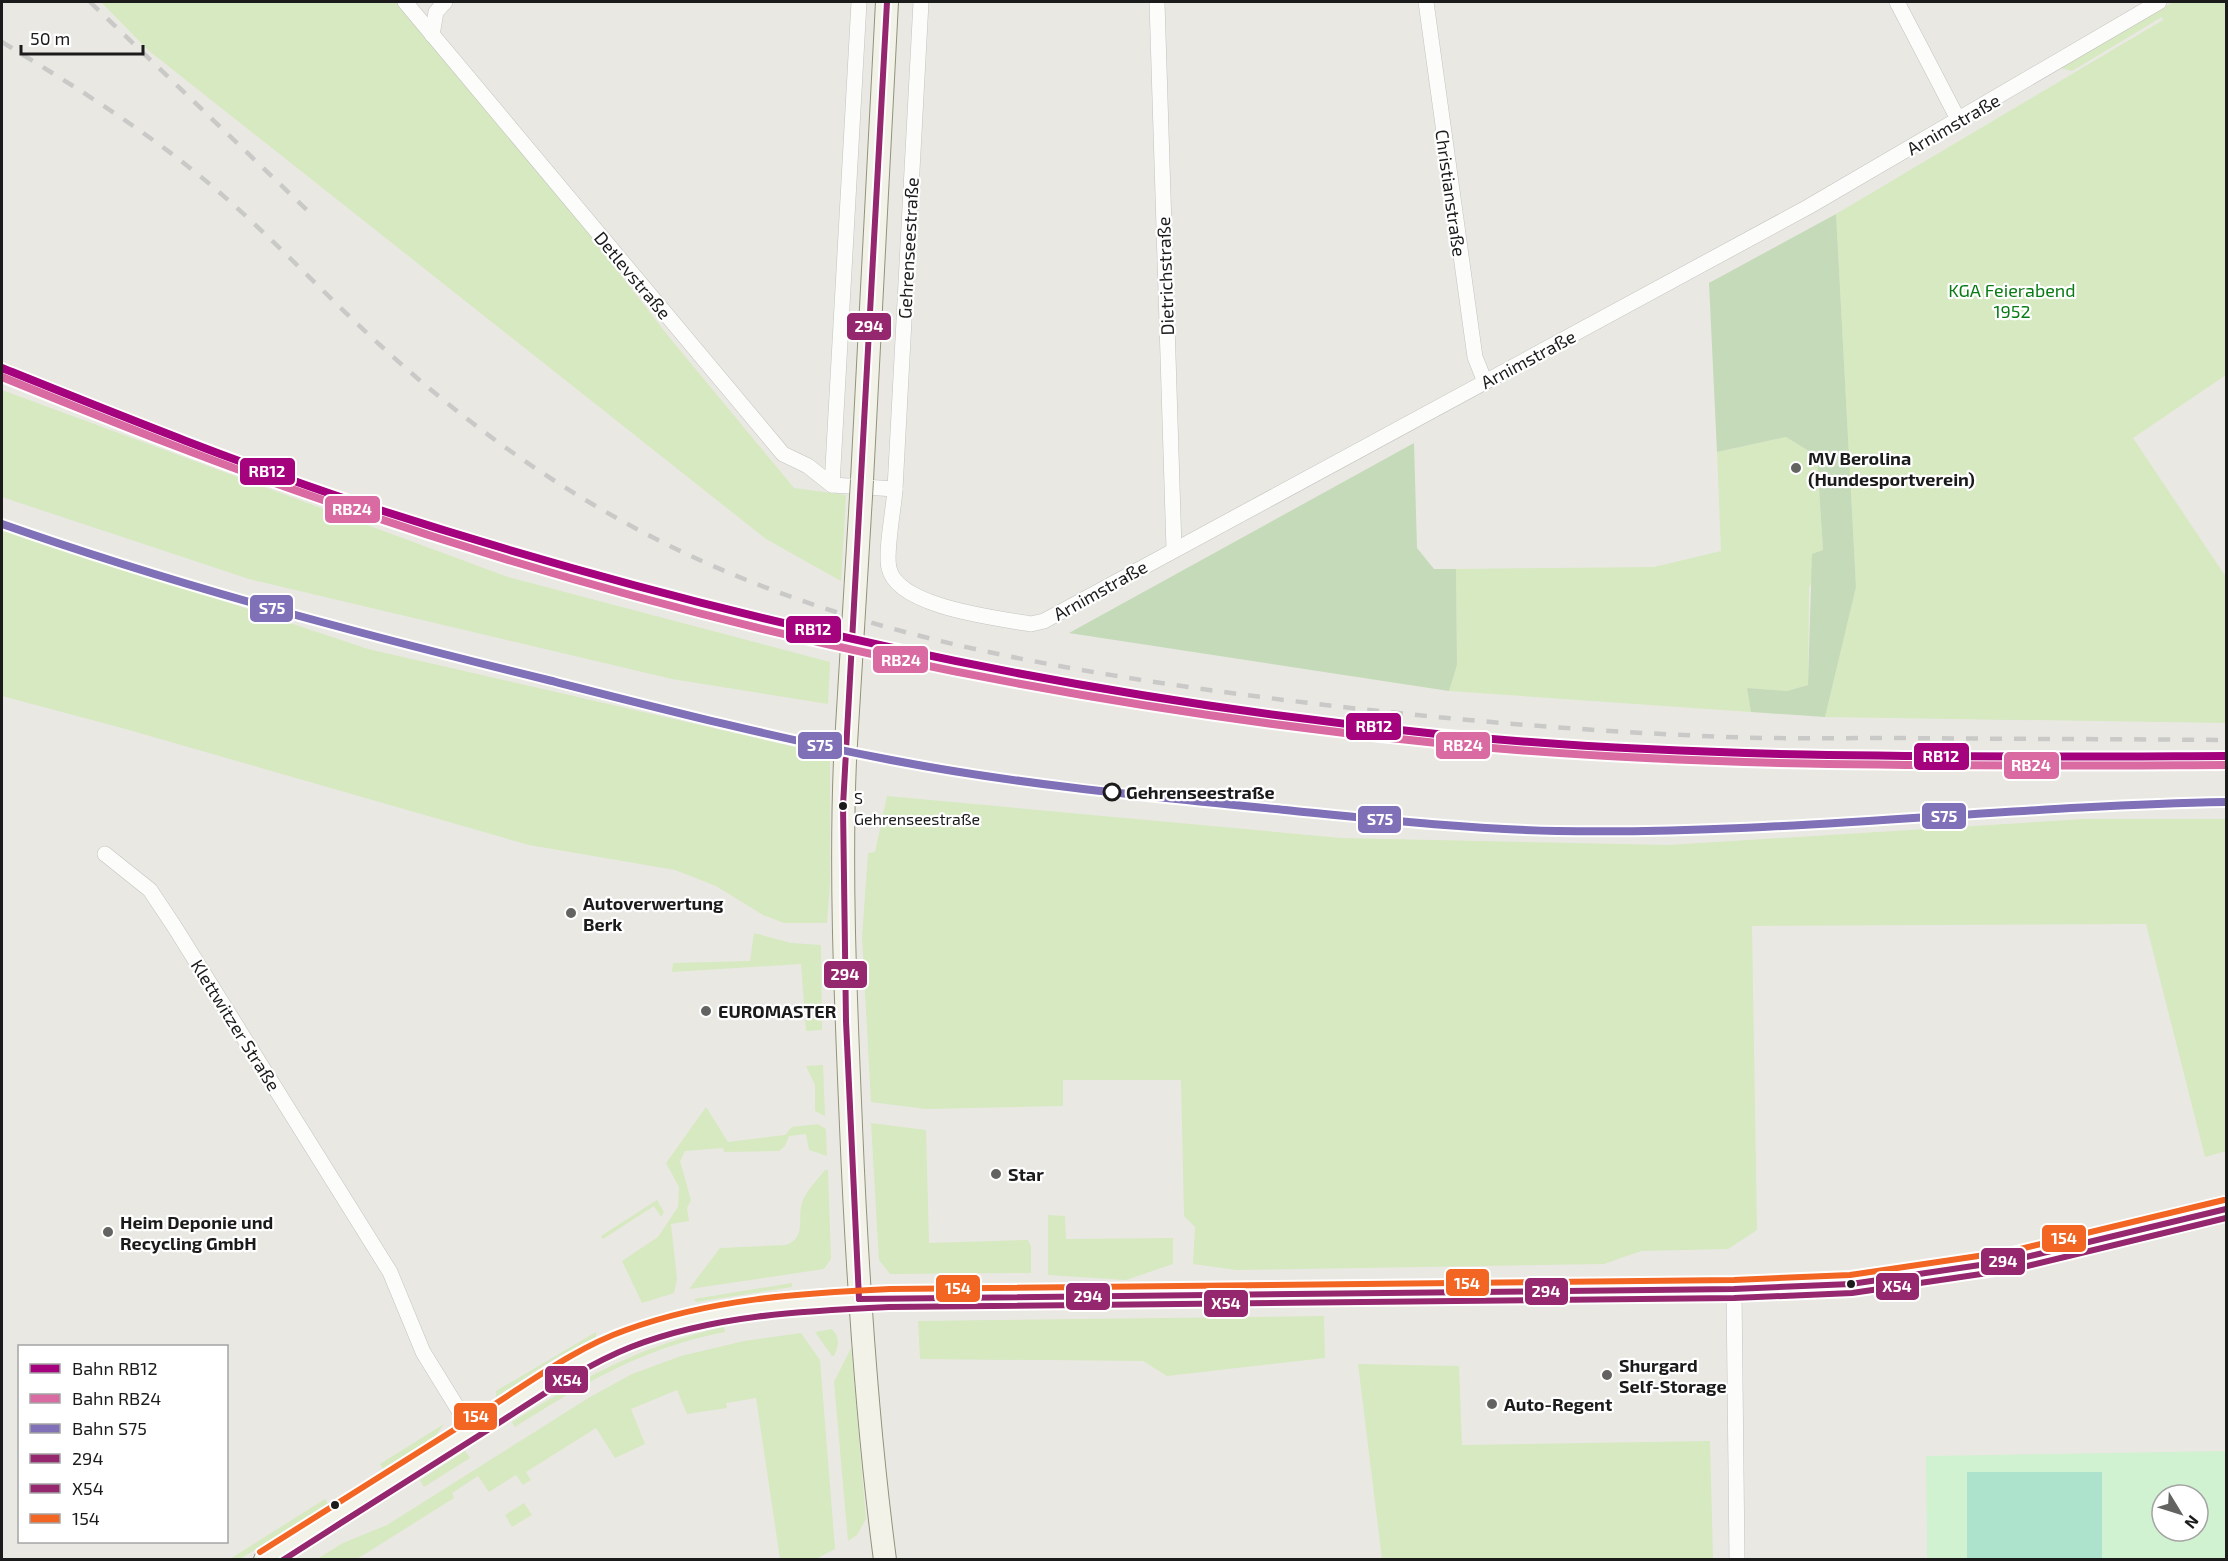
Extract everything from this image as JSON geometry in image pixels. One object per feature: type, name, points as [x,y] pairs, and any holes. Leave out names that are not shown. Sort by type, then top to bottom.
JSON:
[{"type":"main road","name":"Gehrenseestraße","points":[[860,1299],[846,1021],[845,760],[862,480],[886,2]]},
{"type":"main road","points":[[265,1560],[563,1372],[614,1345],[646,1332],[729,1311],[803,1302],[860,1299],[1734,1289],[1851,1284],[2014,1260],[2226,1209]]},
{"type":"main road","points":[[860,1299],[885,1560]]},
{"type":"street","name":"Detlevstraße","points":[[405,2],[783,454],[808,466],[832,485]]},
{"type":"street","points":[[432,35],[436,12],[445,2]]},
{"type":"street","points":[[859,2],[832,485],[895,489]]},
{"type":"street","name":"Gehrenseestraße","points":[[888,566],[895,489],[921,2]]},
{"type":"street","name":"Dietrichstraße","points":[[1157,2],[1174,549]]},
{"type":"street","name":"Christianstraße","points":[[1426,2],[1474,357],[1485,382]]},
{"type":"street","points":[[1897,2],[1959,121]]},
{"type":"street","name":"Arnimstraße","points":[[888,566],[893,580],[902,588],[948,607],[1031,624],[1044,621],[1798,213],[1959,121],[2159,2]]},
{"type":"street","name":"Klettwitzer Straße","points":[[105,854],[150,890],[168,917],[390,1272],[423,1352],[471,1430]]},
{"type":"street","points":[[1734,1289],[1737,1560]]},
{"type":"green space","points":[[101,2],[400,2],[470,81],[669,337],[794,488],[846,495],[841,581],[766,539],[148,50]]},
{"type":"green space","name":"KGA Feierabend 1952","points":[[2173,2],[2226,2],[2226,375],[2133,438],[2226,577],[2226,723],[1825,717],[1856,587],[1836,214],[2163,20],[2162,17],[2072,71],[2060,68]]},
{"type":"green space","points":[[1836,214],[1856,587],[1825,717],[1751,712],[1747,688],[1787,691],[1808,685],[1812,554],[1823,550],[1817,456],[1786,437],[1717,452],[1709,283]]},
{"type":"green space","points":[[2,390],[508,577],[830,662],[828,704],[672,679],[249,579],[2,497]]},
{"type":"green space","points":[[1786,437],[1817,456],[1823,551],[1809,588],[1808,685],[1787,691],[1747,688],[1751,712],[1449,691],[1457,665],[1456,569],[1654,567],[1721,551],[1717,452]]},
{"type":"green space","points":[[1414,443],[1417,548],[1434,569],[1456,569],[1457,665],[1449,691],[1069,633]]},
{"type":"green space","points":[[2,527],[368,649],[830,755],[830,884],[827,923],[784,923],[763,915],[716,886],[675,870],[529,845],[122,728],[2,696]]},
{"type":"green space","points":[[887,796],[1341,838],[1668,845],[2084,819],[2226,819],[2226,1151],[2205,1157],[2146,924],[1752,926],[1757,1230],[1728,1249],[1641,1251],[1604,1264],[1236,1270],[1193,1264],[1195,1227],[1184,1216],[1181,1080],[1063,1080],[1063,1106],[926,1109],[871,1102],[862,937],[868,853],[875,852]]},
{"type":"green space","points":[[754,933],[791,943],[821,945],[822,1030],[806,1031],[801,964],[672,972],[673,963],[750,961]]},
{"type":"green space","points":[[823,1065],[825,1116],[815,1111],[815,1085],[806,1066]]},
{"type":"green space","points":[[706,1107],[728,1142],[785,1135],[792,1127],[818,1124],[826,1129],[827,1156],[809,1150],[806,1134],[789,1136],[785,1146],[779,1151],[724,1152],[723,1148],[685,1151],[680,1161],[691,1200],[687,1208],[689,1221],[671,1224],[677,1279],[674,1293],[642,1303],[622,1261],[658,1237],[678,1207],[679,1187],[666,1163]]},
{"type":"green space","points":[[871,1123],[926,1130],[929,1243],[1028,1240],[1031,1246],[1031,1273],[890,1274],[879,1260]]},
{"type":"green space","points":[[825,1170],[828,1170],[831,1259],[824,1269],[689,1289],[720,1248],[786,1245],[793,1242],[799,1232],[804,1199]]},
{"type":"green space","points":[[657,1200],[664,1212],[661,1217],[654,1206],[603,1239],[601,1236]]},
{"type":"green space","points":[[1048,1215],[1065,1216],[1066,1239],[1173,1238],[1173,1264],[1126,1280],[1048,1275]]},
{"type":"green space","points":[[792,1283],[792,1287],[696,1302],[694,1299]]},
{"type":"green space","points":[[1324,1316],[1325,1358],[1167,1376],[1143,1361],[920,1359],[918,1321]]},
{"type":"green space","points":[[724,1327],[725,1332],[667,1347],[641,1357],[590,1382],[515,1427],[512,1422],[588,1377],[639,1353],[694,1334]]},
{"type":"green space","points":[[832,1329],[838,1342],[834,1356],[815,1332]]},
{"type":"green space","points":[[596,1332],[596,1337],[554,1359],[496,1397],[496,1391]]},
{"type":"green space","points":[[801,1333],[820,1360],[835,1549],[816,1559],[780,1559],[756,1398],[726,1403],[727,1408],[687,1414],[677,1390],[631,1409],[645,1444],[615,1458],[596,1428],[526,1472],[531,1480],[523,1485],[516,1475],[489,1492],[478,1476],[452,1493],[454,1498],[357,1559],[317,1559],[343,1543],[387,1525],[590,1397],[632,1374],[681,1356],[744,1341]]},
{"type":"green space","points":[[851,1348],[866,1519],[857,1535],[848,1541],[834,1382]]},
{"type":"green space","points":[[1358,1364],[1459,1366],[1462,1445],[1710,1441],[1713,1559],[1382,1559]]},
{"type":"green space","points":[[444,1424],[436,1435],[383,1469],[380,1464]]},
{"type":"green space","points":[[465,1451],[470,1458],[424,1487],[420,1480]]},
{"type":"green space","points":[[2226,1451],[2226,1559],[2102,1559],[2102,1472],[1968,1472],[1967,1559],[1927,1559],[1926,1456]]},
{"type":"green space","points":[[1967,1472],[2102,1472],[2102,1559],[1967,1559]]},
{"type":"green space","points":[[325,1499],[328,1504],[240,1559],[230,1559]]},
{"type":"green space","points":[[524,1503],[532,1515],[512,1527],[505,1515]]},
{"type":"railway","points":[[90,2],[309,212]]},
{"type":"railway","points":[[2,42],[110,110],[162,146],[212,186],[405,367],[482,431],[565,488],[665,543],[737,576],[810,604],[961,646],[1038,662],[1195,688],[1394,713],[1594,730],[1749,738],[2226,740]]},
{"type":"rail line","name":"RB12","points":[[2,368],[266,471],[355,502],[487,543],[621,582],[755,616],[1026,675],[1299,718],[1437,734],[1634,749],[1831,755],[2226,756]]},
{"type":"rail line","name":"RB24","points":[[2,377],[258,477],[477,550],[612,590],[747,625],[1021,684],[1159,708],[1298,727],[1437,743],[1634,758],[1831,764],[2226,765]]},
{"type":"rail line","name":"S75","points":[[2,524],[137,569],[410,646],[762,733],[989,777],[1137,795],[1387,820],[1557,831],[1724,829],[2059,809],[2226,802]]},
{"type":"transit line","name":"294","points":[[859,1299],[846,1021],[843,806],[887,2]]},
{"type":"transit line","name":"154","points":[[260,1552],[589,1346],[626,1330],[723,1304],[789,1296],[890,1289],[1734,1280],[1850,1275],[2012,1251],[2224,1200]]},
{"type":"transit line","name":"294","points":[[859,1299],[1734,1289],[1851,1284],[2014,1260],[2226,1209]]},
{"type":"transit line","name":"X54","points":[[283,1560],[596,1363],[662,1336],[726,1321],[825,1310],[890,1307],[1734,1298],[1852,1293],[2015,1269],[2226,1218]]},
{"type":"place","name":"MV Berolina (Hundesportverein)","points":[[1796,468]]},
{"type":"place","name":"Gehrenseestraße","points":[[1112,792]]},
{"type":"place","name":"S Gehrenseestraße","points":[[843,806]]},
{"type":"place","name":"Autoverwertung Berk","points":[[571,913]]},
{"type":"place","name":"EUROMASTER","points":[[706,1011]]},
{"type":"place","name":"Star","points":[[996,1174]]},
{"type":"place","name":"Heim Deponie und Recycling GmbH","points":[[108,1232]]},
{"type":"place","name":"Shurgard Self-Storage","points":[[1607,1375]]},
{"type":"place","name":"Auto-Regent","points":[[1492,1404]]}]
